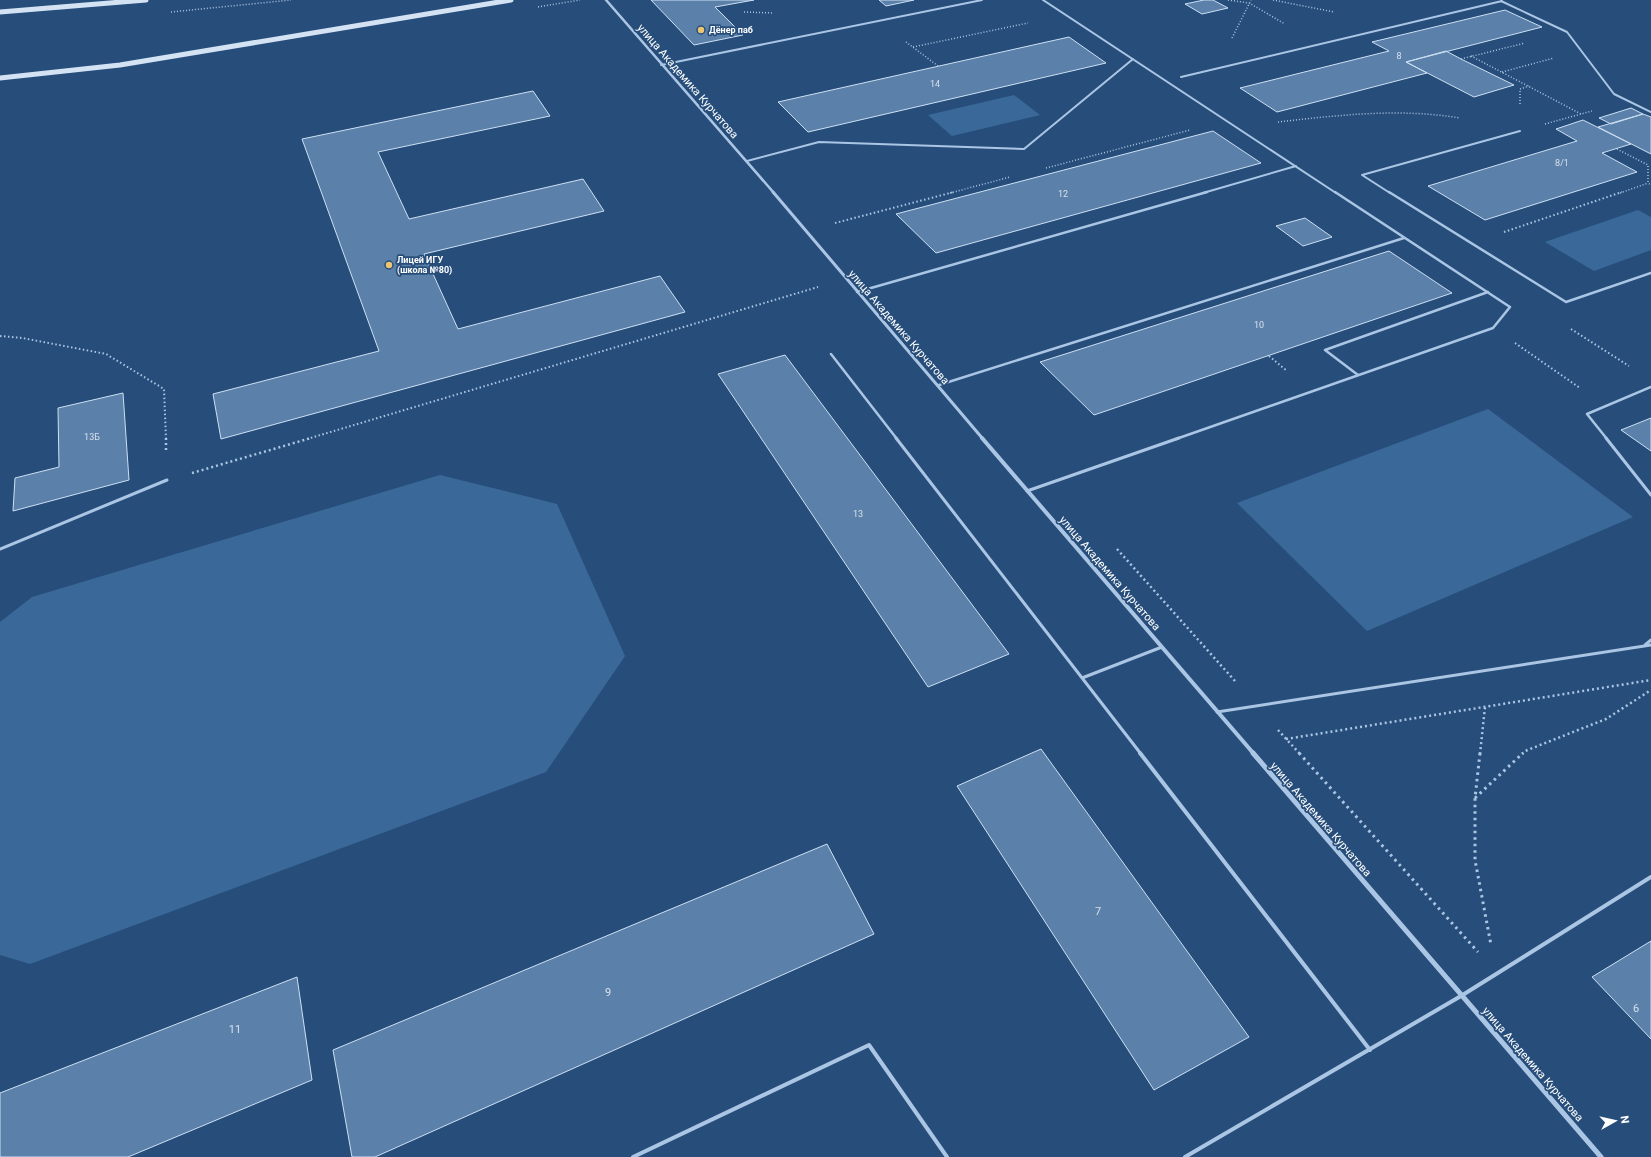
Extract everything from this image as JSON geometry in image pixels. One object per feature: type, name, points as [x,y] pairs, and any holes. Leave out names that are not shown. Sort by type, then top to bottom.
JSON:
[{"type":"main road","points":[[0,12],[146,0]]},
{"type":"main road","points":[[0,78],[120,65],[511,0]]},
{"type":"street","name":"улица Академика Курчатова","points":[[606,0],[661,65],[747,161],[857,292],[1217,712],[1601,1157]]},
{"type":"lane","points":[[661,65],[982,0]]},
{"type":"lane","points":[[1028,491],[1493,328],[1510,307],[1043,0]]},
{"type":"lane","points":[[1181,77],[1501,1],[1567,32],[1614,94],[1651,112]]},
{"type":"lane","points":[[747,161],[819,142],[1024,149],[1133,59]]},
{"type":"lane","points":[[1520,131],[1362,175],[1566,302],[1651,273]]},
{"type":"lane","points":[[857,292],[1296,166]]},
{"type":"lane","points":[[939,386],[1404,238]]},
{"type":"lane","points":[[1359,375],[1325,350],[1488,292]]},
{"type":"lane","points":[[831,354],[1370,1050]]},
{"type":"lane","points":[[1651,387],[1587,414],[1651,495]]},
{"type":"lane","points":[[0,548],[167,480]]},
{"type":"lane","points":[[1644,646],[1651,640]]},
{"type":"lane","points":[[1217,712],[1651,645]]},
{"type":"lane","points":[[1082,678],[1162,647]]},
{"type":"lane","points":[[1185,1157],[1461,996],[1651,877]]},
{"type":"lane","points":[[633,1157],[869,1045],[947,1157]]},
{"type":"path","points":[[1217,69],[1251,0]]},
{"type":"path","points":[[913,48],[1066,15]]},
{"type":"path","points":[[1461,59],[1567,32]]},
{"type":"path","points":[[1502,72],[1580,51]]},
{"type":"path","points":[[1471,56],[1581,114],[1569,117]]},
{"type":"path","points":[[1520,89],[1529,86]]},
{"type":"path","points":[[1275,122],[1370,112],[1434,113],[1466,120]]},
{"type":"path","points":[[1617,149],[1648,165],[1648,183]]},
{"type":"path","points":[[1471,243],[1648,183]]},
{"type":"path","points":[[0,336],[22,338],[106,354],[164,389],[167,480],[846,279]]},
{"type":"path","points":[[1601,348],[1632,368]]},
{"type":"path","points":[[1537,358],[1606,406]]},
{"type":"path","points":[[1286,739],[1651,680]]},
{"type":"path","points":[[1475,798],[1525,751],[1606,719],[1651,690]]},
{"type":"path","points":[[1485,707],[1475,798],[1475,860],[1497,973]]},
{"type":"shaded area","points":[[1014,95],[1040,115],[952,136],[928,115]]},
{"type":"shaded area","points":[[1638,210],[1651,217],[1651,250],[1594,271],[1545,242]]},
{"type":"shaded area","points":[[1488,409],[1633,517],[1367,631],[1237,503]]},
{"type":"shaded area","points":[[440,475],[557,504],[625,656],[546,772],[30,964],[0,955],[0,622],[32,597]]},
{"type":"building","points":[[651,0],[754,0],[715,7],[743,35],[694,45]]},
{"type":"building","points":[[879,0],[914,0],[886,6]]},
{"type":"building","points":[[1204,0],[1213,0],[1228,8],[1202,14],[1185,4]]},
{"type":"building","points":[[1505,10],[1542,27],[1406,62],[1427,73],[1277,112],[1240,88],[1389,51],[1372,42]]},
{"type":"building","points":[[1069,37],[1106,63],[808,132],[778,102]]},
{"type":"building","points":[[1446,51],[1514,85],[1474,97],[1406,62]]},
{"type":"building","name":"Лицей ИГУ (школа №80)","points":[[533,91],[550,116],[378,152],[409,219],[583,179],[604,211],[424,254],[458,329],[660,276],[685,312],[221,439],[213,394],[379,351],[302,139]]},
{"type":"building","points":[[1631,108],[1643,114],[1611,124],[1599,118]]},
{"type":"building","points":[[1643,114],[1651,117],[1651,154],[1598,127]]},
{"type":"building","points":[[1583,120],[1631,144],[1602,153],[1637,172],[1485,220],[1428,186],[1577,141],[1556,129]]},
{"type":"building","points":[[1213,131],[1261,163],[936,253],[896,214]]},
{"type":"building","points":[[1305,218],[1332,237],[1303,246],[1276,226]]},
{"type":"building","points":[[1389,251],[1452,293],[1094,415],[1040,362]]},
{"type":"building","points":[[785,355],[1009,654],[928,687],[718,374]]},
{"type":"building","points":[[123,393],[129,480],[13,511],[15,478],[59,467],[58,408]]},
{"type":"building","points":[[1651,418],[1651,451],[1621,430]]},
{"type":"building","points":[[1041,749],[1249,1037],[1154,1090],[957,786]]},
{"type":"building","points":[[827,844],[874,934],[375,1157],[352,1157],[333,1050]]},
{"type":"building","points":[[1651,941],[1651,1039],[1592,977]]},
{"type":"building","points":[[297,977],[312,1080],[128,1157],[0,1157],[0,1093]]},
{"type":"place","name":"Дёнер паб","points":[[701,30]]},
{"type":"place","name":"Лицей ИГУ (школа №80)","points":[[389,265]]}]
